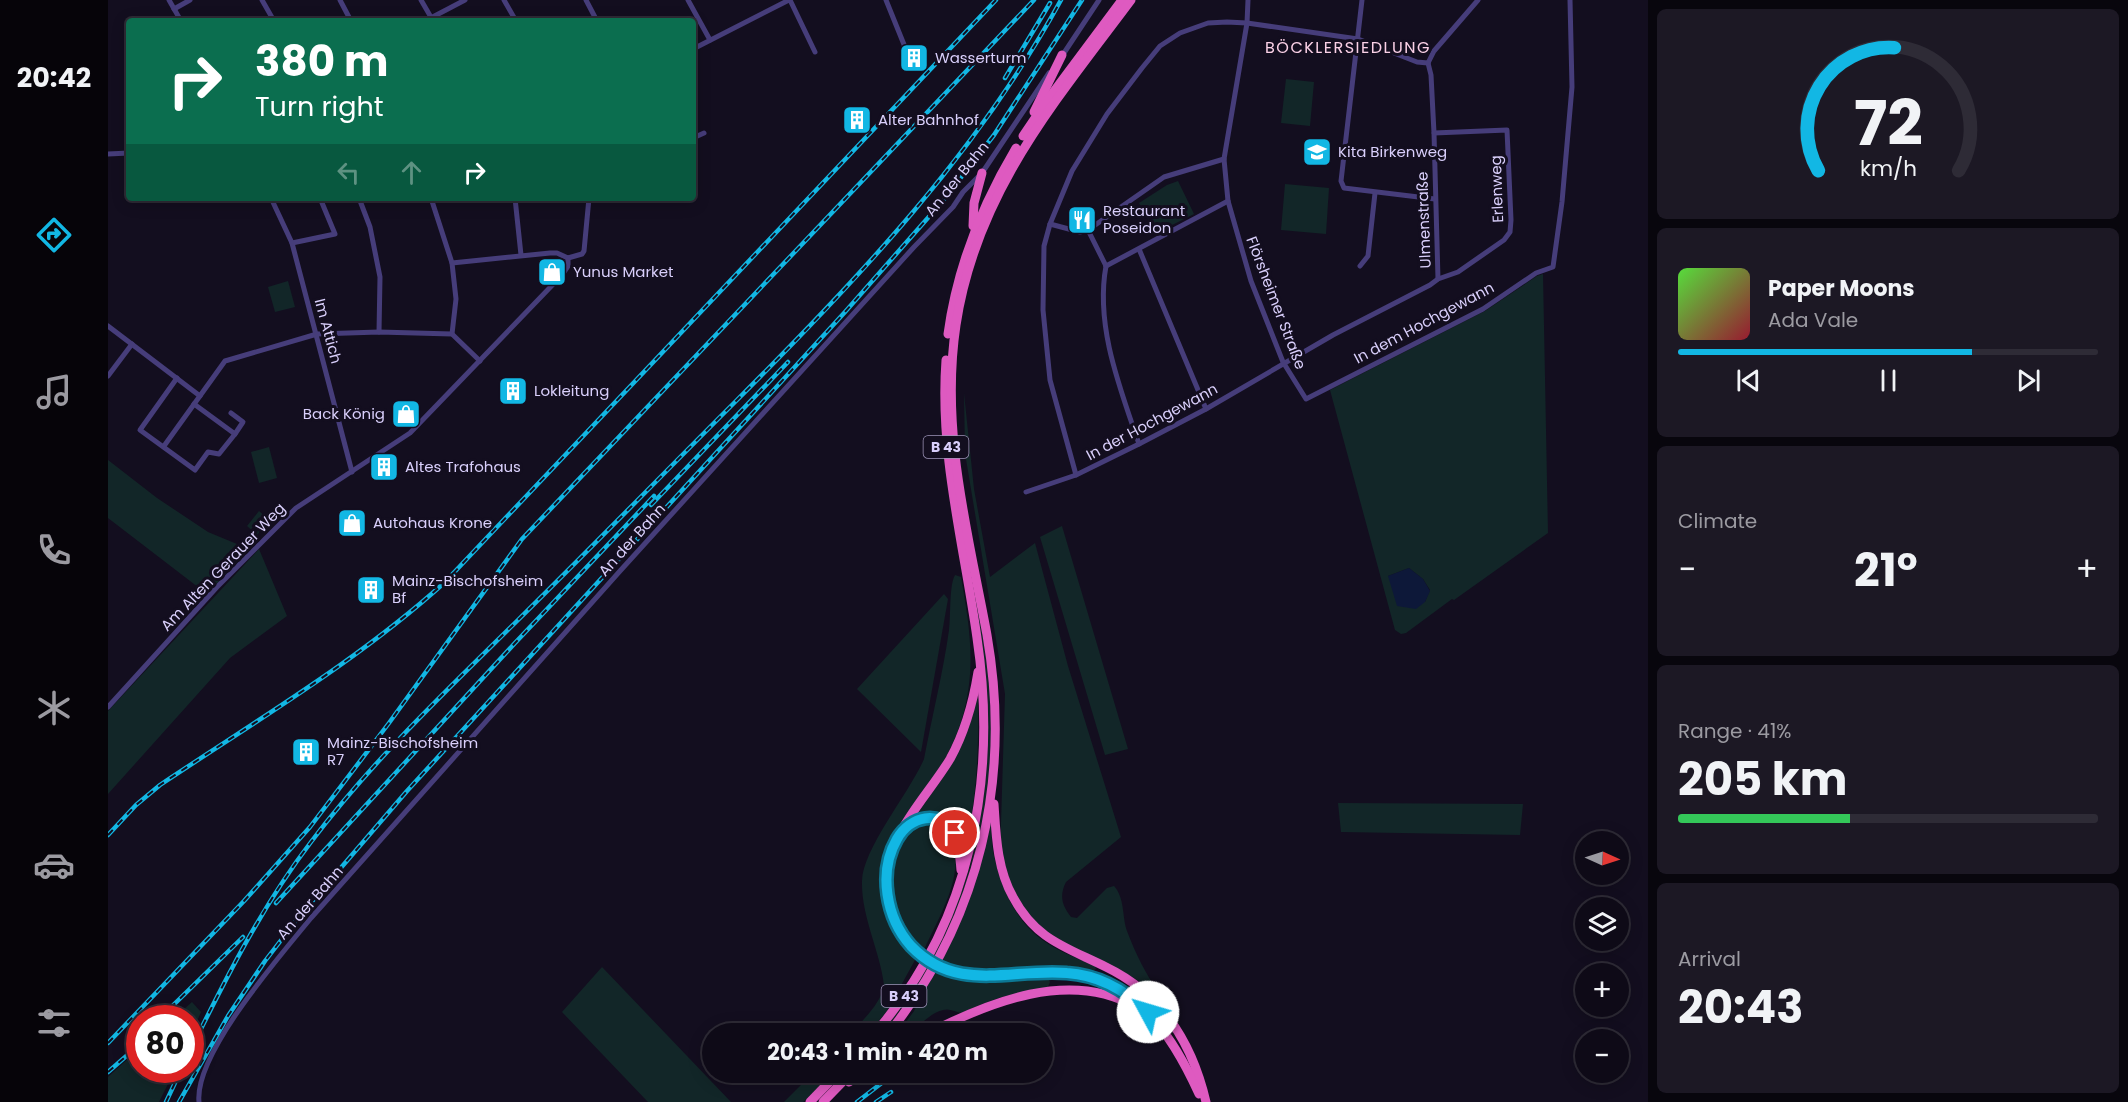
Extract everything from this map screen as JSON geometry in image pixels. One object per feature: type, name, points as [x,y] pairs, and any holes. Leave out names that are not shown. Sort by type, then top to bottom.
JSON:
[{"type":"highway","name":"B 43","points":[[883,1023],[898,1004],[928,955],[946,918],[962,877],[976,822],[984,771],[985,719],[980,657],[951,489],[944,408],[946,356],[951,313],[972,238],[988,198],[1025,132],[1122,0]]},
{"type":"highway","name":"B 43","points":[[896,1023],[925,983],[962,905],[985,837],[993,784],[995,728],[992,670],[958,488],[952,439],[950,395],[956,324],[972,257],[1002,186],[1025,143],[1131,0]]},
{"type":"highway","points":[[1025,132],[1062,55]]},
{"type":"highway","points":[[972,238],[974,203],[982,172]]},
{"type":"highway","points":[[980,657],[971,707],[958,742],[946,765],[897,837],[888,866],[888,897],[897,926],[916,951],[953,972],[988,976],[1059,972],[1090,977],[1110,984],[1128,995],[1157,1021],[1181,1056],[1204,1102]]},
{"type":"highway","points":[[993,784],[998,850],[1007,886],[1018,906],[1037,929],[1051,940],[1132,981],[1149,994],[1168,1016],[1188,1052],[1204,1102]]},
{"type":"highway","points":[[897,837],[910,824],[920,819],[932,817],[947,823],[958,841],[962,877]]},
{"type":"highway","points":[[948,1023],[1002,1002],[1030,994],[1068,990],[1099,992],[1116,996],[1157,1021]]},
{"type":"highway","points":[[810,1102],[828,1083]]},
{"type":"highway","points":[[837,1090],[843,1083]]},
{"type":"highway","points":[[823,1102],[848,1083]]},
{"type":"street","points":[[169,0],[179,18]]},
{"type":"street","points":[[174,9],[190,0]]},
{"type":"street","points":[[262,0],[272,18]]},
{"type":"street","points":[[340,0],[349,18]]},
{"type":"street","points":[[421,0],[429,18]]},
{"type":"street","points":[[434,18],[465,0]]},
{"type":"street","points":[[504,0],[514,18]]},
{"type":"street","points":[[586,0],[595,18]]},
{"type":"street","points":[[688,0],[710,40]]},
{"type":"street","points":[[696,47],[790,0],[815,52]]},
{"type":"street","points":[[886,0],[907,52]]},
{"type":"street","name":"An der Bahn","points":[[199,1102],[198,1094],[208,1060],[250,994],[311,918],[620,571],[953,207],[963,192],[982,172],[1099,0]]},
{"type":"street","name":"Flörsheimer Straße","points":[[1248,0],[1247,23],[1224,159],[1228,201],[1251,281],[1283,362],[1306,399]]},
{"type":"street","points":[[1362,0],[1341,181],[1344,188],[1435,199]]},
{"type":"street","points":[[1076,475],[1050,380],[1044,322],[1044,246],[1050,224],[1072,171],[1107,114],[1160,46],[1194,27],[1208,23],[1247,23],[1358,39],[1417,62],[1428,63],[1434,51],[1478,0]]},
{"type":"street","name":"In dem Hochgewann","points":[[1306,399],[1483,309],[1536,273],[1553,267],[1562,202],[1572,87],[1570,0]]},
{"type":"street","name":"Ulmenstraße","points":[[1283,362],[1438,279],[1434,133],[1431,75],[1428,63]]},
{"type":"street","name":"Erlenweg","points":[[1434,133],[1507,130],[1511,220],[1510,232],[1504,240],[1458,272],[1438,279]]},
{"type":"street","points":[[696,137],[704,133]]},
{"type":"street","points":[[108,154],[126,153]]},
{"type":"street","points":[[1050,224],[1080,232],[1088,230],[1164,177],[1224,159]]},
{"type":"street","points":[[1360,266],[1368,256],[1375,193]]},
{"type":"street","name":"Im Attich","points":[[272,201],[292,243],[352,472]]},
{"type":"street","points":[[292,243],[335,234],[321,201]]},
{"type":"street","points":[[360,201],[370,227],[380,277],[379,332]]},
{"type":"street","points":[[431,201],[452,263],[456,300],[452,334]]},
{"type":"street","points":[[516,201],[520,255]]},
{"type":"street","name":"Am Alten Gerauer Weg","points":[[108,707],[217,587],[296,508],[410,433],[562,275],[568,266],[568,258],[582,254],[589,201]]},
{"type":"street","points":[[1106,267],[1228,201]]},
{"type":"street","points":[[1088,230],[1106,267],[1104,279],[1108,342],[1122,395],[1139,444]]},
{"type":"street","points":[[1139,249],[1206,409]]},
{"type":"street","points":[[452,263],[557,253],[568,258]]},
{"type":"street","points":[[108,326],[200,396]]},
{"type":"street","points":[[164,446],[225,361],[316,334],[379,332],[452,334],[480,361]]},
{"type":"street","points":[[108,376],[132,344]]},
{"type":"street","name":"In der Hochgewann","points":[[1026,492],[1076,475],[1139,444],[1206,409],[1283,362]]},
{"type":"street","points":[[177,378],[140,430],[195,470],[208,452],[219,454],[243,422],[231,413]]},
{"type":"street","points":[[194,404],[235,434]]},
{"type":"green space","points":[[1286,79],[1314,82],[1310,126],[1281,123]]},
{"type":"green space","points":[[1178,181],[1194,214],[1156,233],[1139,203],[1167,185]]},
{"type":"green space","points":[[1285,184],[1329,188],[1326,234],[1281,230]]},
{"type":"green space","points":[[1543,274],[1548,533],[1406,633],[1401,634],[1395,630],[1330,390],[1485,311]],"holes":[[[1409,568],[1423,579],[1430,590],[1425,602],[1388,576]]]},
{"type":"green space","points":[[288,281],[295,307],[275,312],[268,287]]},
{"type":"green space","points":[[964,393],[974,489],[990,577],[1035,543],[1068,666],[1121,837],[1066,882],[1062,896],[1065,908],[1071,917],[1077,918],[1107,888],[1114,886],[1120,896],[1130,940],[1160,995],[1160,1000],[1142,983],[1126,973],[1076,951],[1037,927],[1017,899],[1000,855],[1005,694],[965,453]]},
{"type":"green space","points":[[269,447],[277,478],[259,483],[251,452]]},
{"type":"green space","points":[[108,460],[157,498],[208,532],[249,549],[207,594],[108,518]]},
{"type":"green space","points":[[259,511],[269,520],[257,535],[247,526]]},
{"type":"green space","points":[[1062,526],[1128,749],[1105,755],[1040,537]]},
{"type":"green space","points":[[259,549],[287,616],[230,658],[108,794],[108,711]]},
{"type":"green space","points":[[955,575],[961,577],[969,632],[970,667],[966,703],[961,722],[947,755],[893,837],[882,863],[880,892],[890,923],[915,960],[887,1011],[877,1023],[861,1023],[879,999],[884,985],[864,907],[862,881],[864,868],[878,837],[924,759],[947,646]]},
{"type":"green space","points":[[972,577],[989,668],[992,761],[984,820],[963,895],[951,925],[924,976],[891,1023],[885,1023],[959,896],[975,847],[983,797],[987,734],[981,641]]},
{"type":"green space","points":[[944,594],[948,599],[921,752],[857,689]]},
{"type":"green space","points":[[978,695],[976,776],[963,856],[948,820],[913,820],[947,772],[967,733]]},
{"type":"green space","points":[[1338,803],[1523,804],[1520,835],[1341,832]]},
{"type":"green space","points":[[992,814],[993,851],[1004,888],[1016,911],[1031,931],[1041,939],[1060,951],[1095,966],[1096,969],[1091,972],[970,972],[942,961],[972,890],[984,852]]},
{"type":"green space","points":[[926,821],[938,823],[947,830],[955,852],[956,866],[949,895],[924,950],[913,943],[896,917],[890,889],[891,870],[900,840],[916,825]]},
{"type":"green space","points":[[602,967],[702,1072],[702,1083],[713,1083],[731,1102],[648,1102],[562,1012]]},
{"type":"green space","points":[[934,972],[974,980],[1041,977],[1048,978],[1050,982],[1048,987],[1002,997],[962,1013],[948,1009],[937,1012],[921,1023],[905,1023],[914,1011]]},
{"type":"green space","points":[[126,1061],[126,1083],[168,1083],[159,1102],[108,1102],[108,1077]]},
{"type":"green space","points":[[803,1083],[823,1083],[803,1102],[784,1102]]},
{"type":"water","points":[[1409,568],[1423,579],[1430,591],[1425,602],[1416,609],[1397,606],[1388,576]]},
{"type":"railway","points":[[108,835],[136,805],[160,785],[343,663],[445,582],[996,0]]},
{"type":"railway","points":[[108,1043],[244,901],[310,827],[389,723],[522,539],[1034,0]]},
{"type":"railway","points":[[204,1023],[276,891],[334,812],[410,727],[783,354],[871,260],[914,211],[993,109],[1061,0]]},
{"type":"railway","points":[[179,1102],[228,1016],[265,961],[302,913],[407,791],[845,312],[941,203],[994,135],[1082,0]]},
{"type":"railway","points":[[1005,78],[1050,3]]},
{"type":"railway","points":[[651,505],[788,362]]},
{"type":"railway","points":[[276,903],[515,643],[654,496]]},
{"type":"railway","points":[[173,1005],[243,937]]},
{"type":"railway","points":[[108,1072],[126,1056]]},
{"type":"railway","points":[[166,1102],[175,1083]]},
{"type":"railway","points":[[857,1102],[882,1083]]},
{"type":"railway","points":[[876,1102],[891,1092]]},
{"type":"place","name":"Wasserturm","points":[[914,58]]},
{"type":"place","name":"Alter Bahnhof","points":[[857,120]]},
{"type":"place","name":"Kita Birkenweg","points":[[1317,152]]},
{"type":"place","name":"Restaurant Poseidon","points":[[1082,220]]},
{"type":"place","name":"Yunus Market","points":[[552,272]]},
{"type":"place","name":"Lokleitung","points":[[513,391]]},
{"type":"place","name":"Back König","points":[[406,414]]},
{"type":"place","name":"Altes Trafohaus","points":[[384,467]]},
{"type":"place","name":"Autohaus Krone","points":[[352,523]]},
{"type":"place","name":"Mainz-Bischofsheim Bf","points":[[371,590]]},
{"type":"place","name":"Mainz-Bischofsheim R7","points":[[306,752]]},
{"type":"district","name":"BÖCKLERSIEDLUNG","points":[[1348,47]]},
{"type":"route","points":[[955,833],[942,820],[926,817],[910,824],[897,837],[893,846],[886,876],[890,907],[897,926],[916,951],[945,969],[971,976],[1059,972],[1090,977],[1119,989],[1148,1012]]}]
